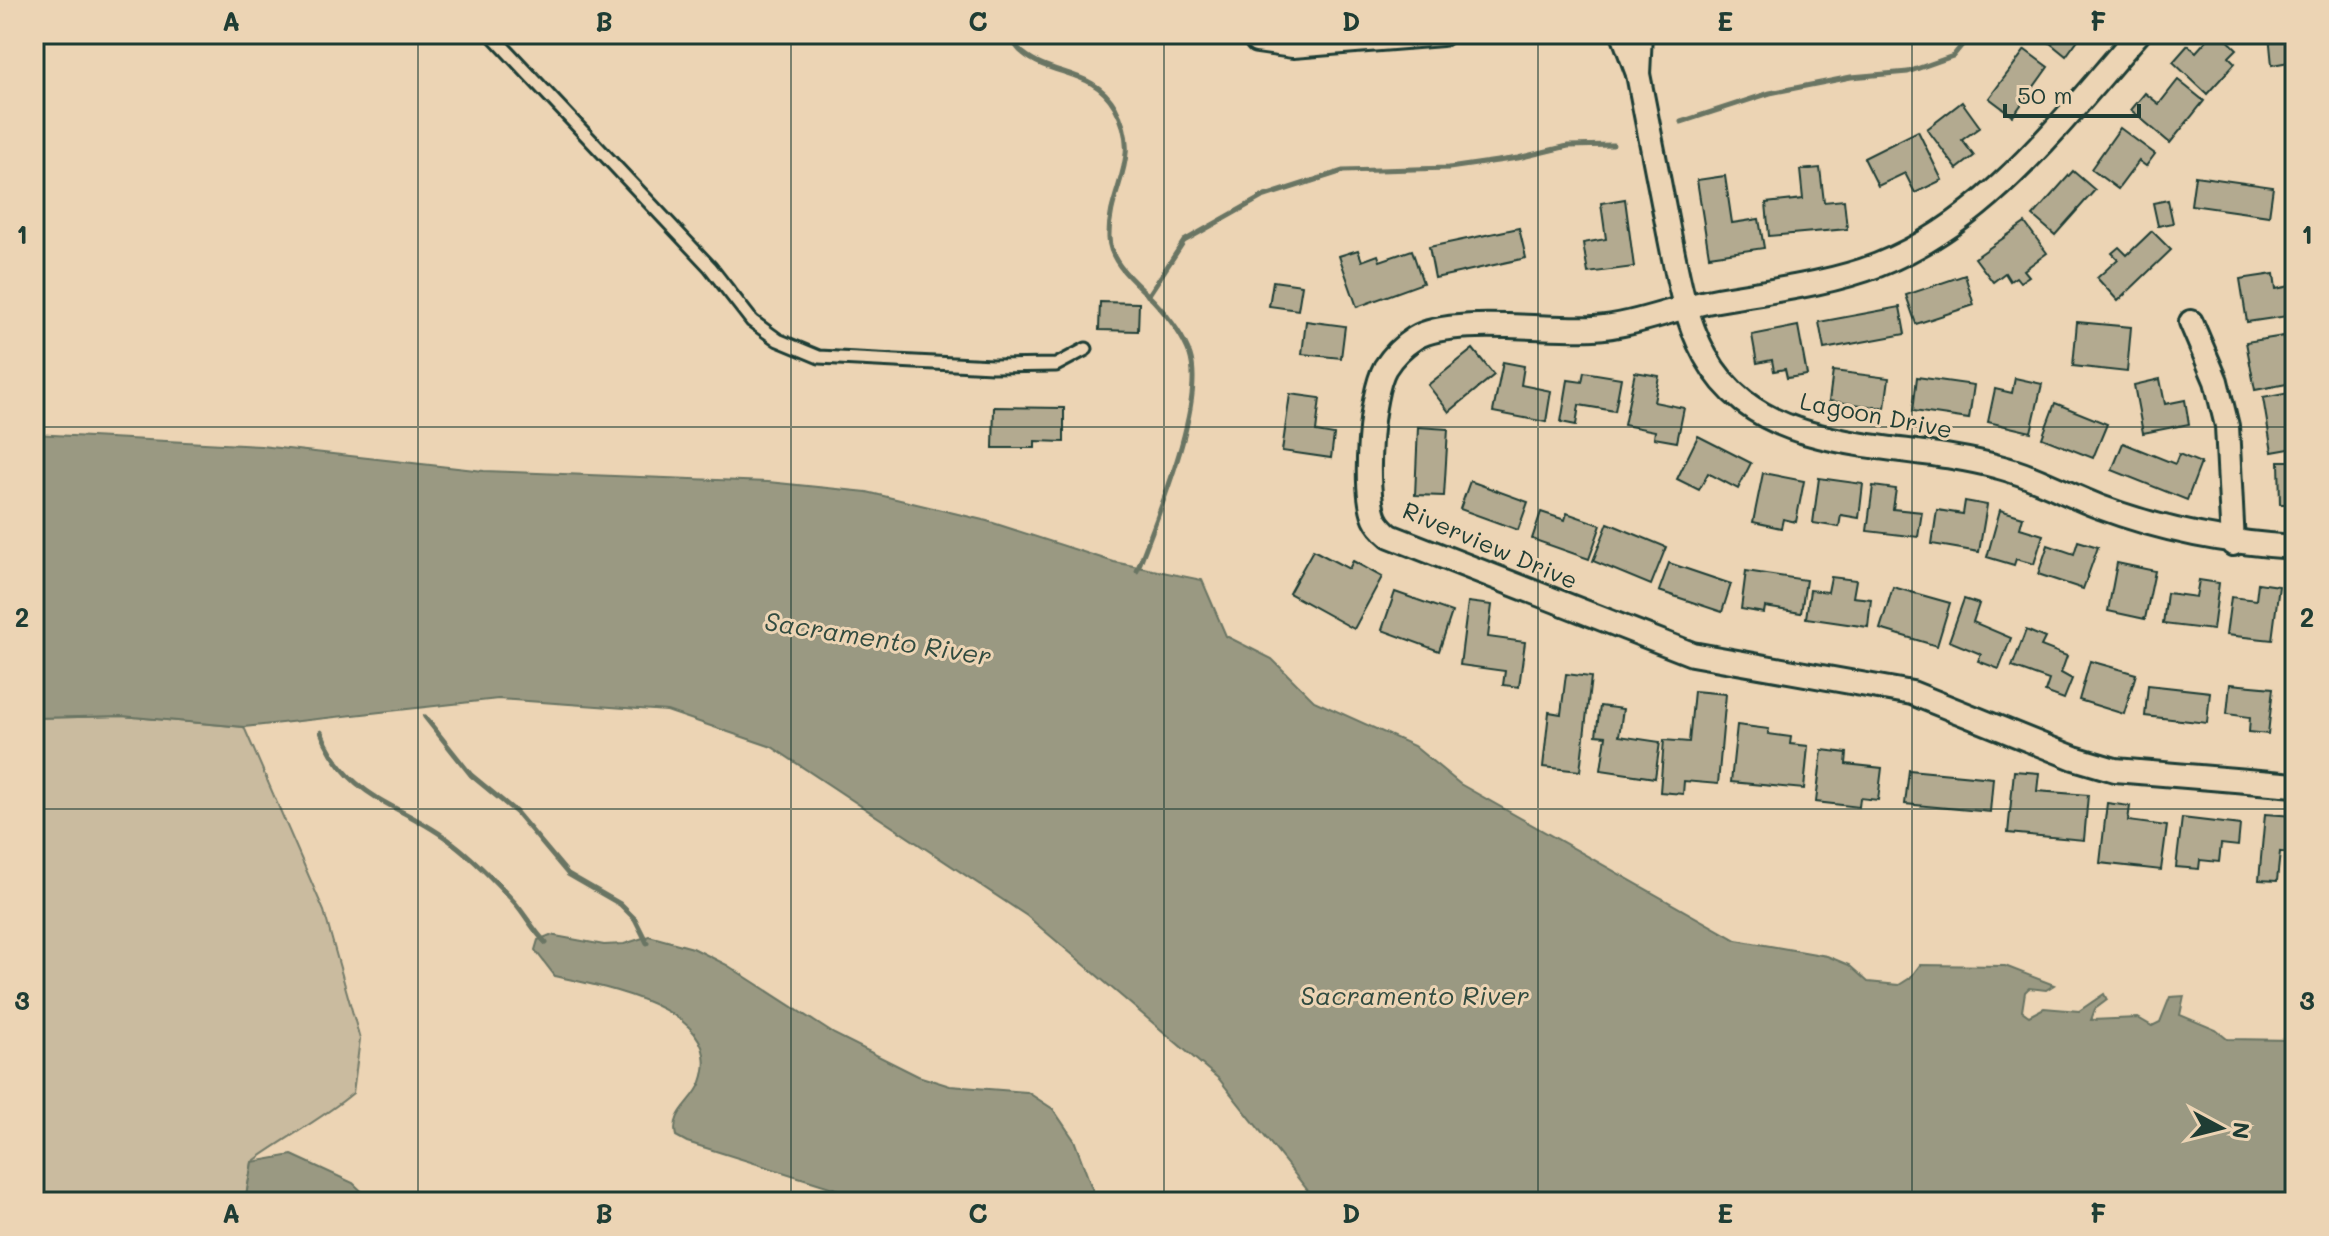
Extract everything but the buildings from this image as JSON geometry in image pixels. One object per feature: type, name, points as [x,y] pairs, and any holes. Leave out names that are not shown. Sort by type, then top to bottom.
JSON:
[{"type":"street","points":[[1257,41],[1293,46],[1442,34]]},
{"type":"street","points":[[1623,34],[1638,74]]},
{"type":"street","points":[[1638,74],[1640,34]]},
{"type":"street","name":"Riverview Drive","points":[[2138,34],[2031,155],[1977,206],[1934,238],[1855,273],[1683,306],[1598,328],[1467,327],[1435,329],[1413,339],[1385,368],[1377,392],[1370,499],[1377,522],[1390,536],[1692,654],[1912,693],[2074,758],[2115,770],[2295,785]]},
{"type":"street","name":"Lagoon Drive","points":[[1638,74],[1683,306],[1702,355],[1724,385],[1754,411],[1810,434],[1990,464],[2026,474],[2099,507],[2184,534],[2233,544],[2295,547]]},
{"type":"street","points":[[2191,322],[2216,381],[2227,426],[2233,544]]},
{"type":"lane","points":[[491,34],[700,257],[752,321],[778,340],[819,357],[992,366],[1056,365],[1086,349]]},
{"type":"shaded area","points":[[122,716],[244,727],[324,911],[360,1039],[353,1093],[252,1162],[245,1202],[34,1202],[34,718]]},
{"type":"water","name":"Sacramento River","points":[[34,434],[261,446],[484,471],[768,482],[867,492],[987,521],[1114,562],[1202,580],[1226,636],[1272,659],[1314,701],[1414,746],[1460,784],[1736,940],[1827,956],[1849,965],[1868,982],[1899,985],[1910,978],[1920,965],[2005,966],[2054,985],[2046,990],[2029,988],[2025,992],[2022,1011],[2029,1016],[2044,1008],[2079,1011],[2104,994],[2107,1000],[2095,1009],[2091,1020],[2138,1018],[2152,1026],[2160,1022],[2170,997],[2184,996],[2180,1015],[2216,1030],[2227,1039],[2295,1040],[2295,1202],[1317,1202],[1219,1079],[1027,916],[772,747],[667,711],[498,699],[244,727],[122,716],[34,718]]},
{"type":"water","points":[[550,935],[604,945],[624,944],[649,936],[693,948],[727,965],[834,1034],[918,1076],[950,1086],[1027,1092],[1053,1109],[1074,1140],[1097,1202],[905,1202],[849,1193],[687,1142],[676,1136],[675,1128],[679,1114],[701,1082],[704,1056],[696,1035],[679,1018],[655,1005],[555,976],[535,950],[538,940]]},
{"type":"water","points":[[292,1155],[353,1183],[373,1202],[245,1202],[252,1162]]},
{"type":"waterway","points":[[1008,34],[1017,47],[1034,61],[1096,86],[1115,107],[1123,126],[1126,158],[1110,219],[1110,246],[1118,264],[1174,326],[1190,355],[1193,376],[1185,432],[1137,571]]},
{"type":"waterway","points":[[1681,122],[1770,93],[1851,77],[1908,72],[1953,56],[1971,34]]},
{"type":"waterway","points":[[1148,296],[1184,241],[1262,197],[1343,171],[1449,168],[1518,158],[1568,146],[1613,145]]},
{"type":"waterway","points":[[425,717],[471,775],[516,812],[568,874],[620,904],[635,919],[647,943]]},
{"type":"waterway","points":[[321,732],[347,774],[378,799],[434,830],[462,851],[516,904],[546,943]]}]
